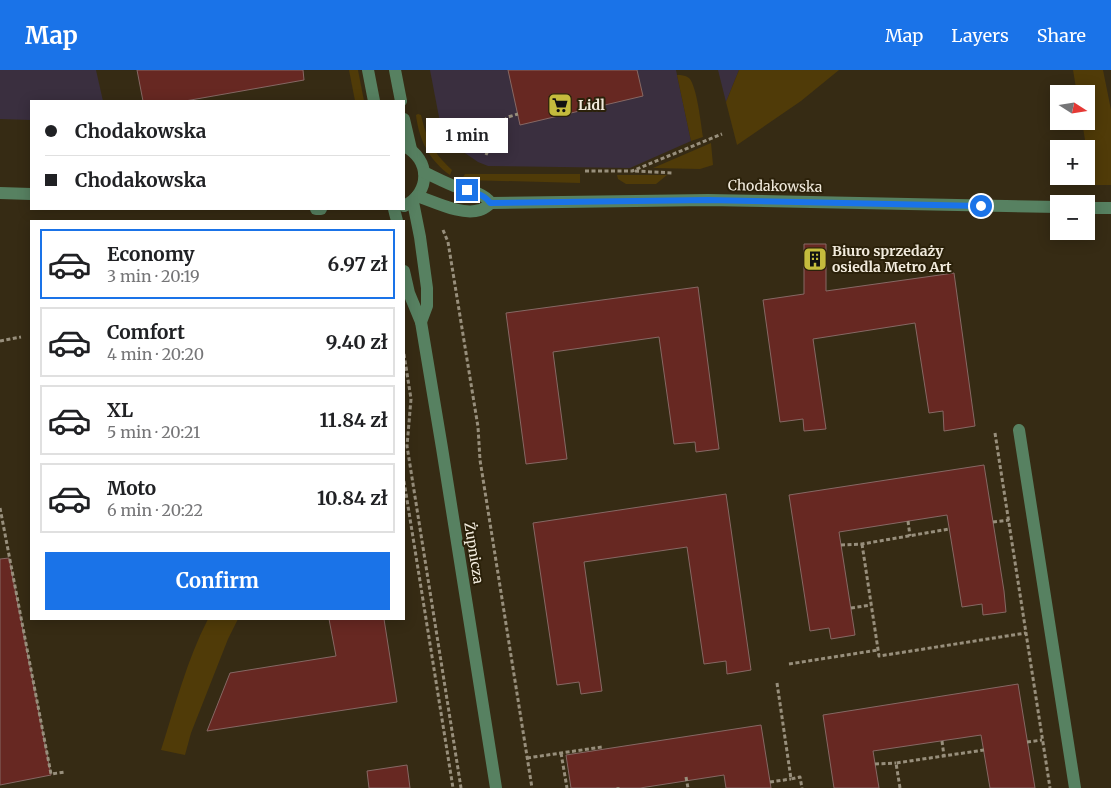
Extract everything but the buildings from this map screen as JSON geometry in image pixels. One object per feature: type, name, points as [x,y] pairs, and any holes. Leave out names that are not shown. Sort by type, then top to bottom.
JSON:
[{"type":"street","points":[[368,70],[374,100]]},
{"type":"street","points":[[395,70],[401,100]]},
{"type":"street","points":[[405,128],[407,147],[418,156],[424,172],[422,189],[411,201]]},
{"type":"street","points":[[424,172],[453,186],[480,194],[487,198],[490,203]]},
{"type":"street","points":[[0,193],[30,194]]},
{"type":"street","name":"Chodakowska","points":[[411,201],[471,212],[482,210],[490,203],[708,200],[1050,207]]},
{"type":"street","name":"Żupnicza","points":[[411,201],[420,237],[427,288],[427,306],[421,322]]},
{"type":"street","points":[[1095,208],[1108,208]]},
{"type":"street","name":"Żupnicza","points":[[405,275],[409,293],[421,322],[496,788]]},
{"type":"street","points":[[1019,430],[1075,788]]},
{"type":"path","points":[[486,155],[500,124],[508,117],[518,114]]},
{"type":"path","points":[[632,171],[722,134]]},
{"type":"path","points":[[585,171],[673,173]]},
{"type":"path","points":[[443,230],[448,242],[476,418],[480,460],[532,788]]},
{"type":"path","points":[[0,341],[21,337]]},
{"type":"path","points":[[405,360],[411,399],[407,446],[461,788]]},
{"type":"path","points":[[995,433],[1050,788]]},
{"type":"path","points":[[405,487],[453,788]]},
{"type":"path","points":[[0,508],[51,774],[66,772]]},
{"type":"path","points":[[993,522],[1008,520]]},
{"type":"path","points":[[908,521],[910,536]]},
{"type":"path","points":[[841,545],[862,544],[949,529]]},
{"type":"path","points":[[862,544],[879,656],[1026,633]]},
{"type":"path","points":[[851,608],[871,605]]},
{"type":"path","points":[[789,664],[878,650]]},
{"type":"path","points":[[777,683],[791,779]]},
{"type":"path","points":[[1027,742],[1042,740]]},
{"type":"path","points":[[942,741],[944,756]]},
{"type":"path","points":[[527,758],[602,746]]},
{"type":"path","points":[[875,764],[896,763],[984,750]]},
{"type":"path","points":[[561,752],[567,788]]},
{"type":"path","points":[[896,763],[900,788]]},
{"type":"path","points":[[686,777],[688,788]]},
{"type":"path","points":[[770,782],[800,777],[802,788]]},
{"type":"shaded area","points":[[0,70],[96,70],[103,100],[30,100],[30,120],[0,119]]},
{"type":"shaded area","points":[[349,70],[358,70],[364,100],[355,100]]},
{"type":"shaded area","points":[[430,70],[676,70],[691,141],[630,168],[488,166],[478,162],[443,138]]},
{"type":"shaded area","points":[[718,70],[739,70],[726,102]]},
{"type":"shaded area","points":[[739,70],[839,70],[801,101],[737,145],[726,102]]},
{"type":"shaded area","points":[[1073,70],[1103,70],[1111,110],[1111,185],[1095,185],[1095,140],[1085,140],[1083,130],[1095,130],[1095,85],[1076,85]]},
{"type":"shaded area","points":[[677,75],[689,78],[692,82],[700,115],[703,137],[691,141]]},
{"type":"shaded area","points":[[416,115],[421,115],[432,145],[452,170],[450,175],[436,163],[426,149],[417,124]]},
{"type":"shaded area","points":[[711,143],[713,165],[700,169],[653,168]]},
{"type":"shaded area","points":[[465,174],[580,174],[580,183],[466,180],[462,179]]},
{"type":"shaded area","points":[[617,175],[667,175],[656,184],[626,184],[618,179]]},
{"type":"shaded area","points":[[208,620],[238,620],[228,639],[191,733],[185,755],[161,750],[176,700]]},
{"type":"place","name":"Lidl","points":[[560,105]]},
{"type":"place","name":"Biuro sprzedaży osiedla Metro Art","points":[[815,259]]},
{"type":"route","points":[[467,190],[480,194],[487,198],[490,203],[708,200],[981,206]]}]
